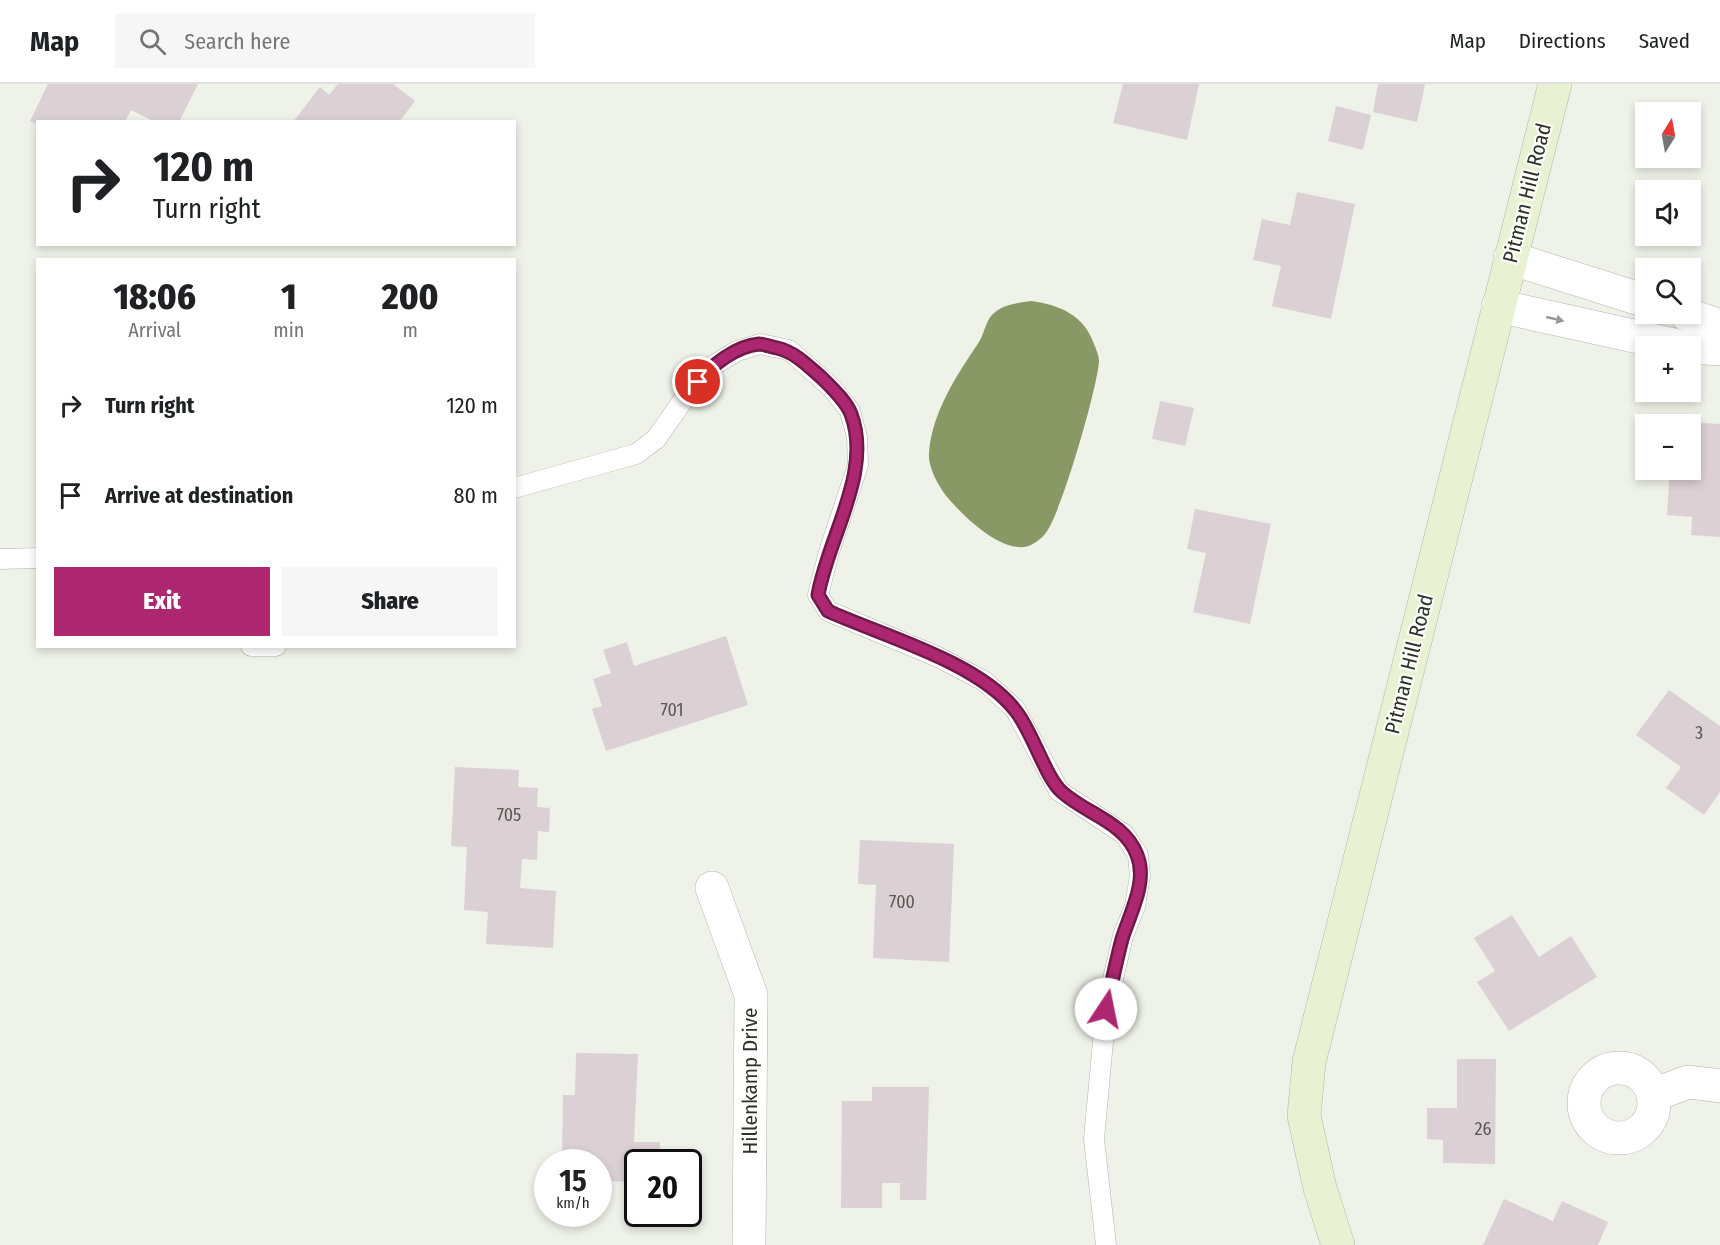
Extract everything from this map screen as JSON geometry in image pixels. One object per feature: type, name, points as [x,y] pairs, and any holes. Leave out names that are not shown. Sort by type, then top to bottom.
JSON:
[{"type":"street","name":"Pitman Hill Road","points":[[1338,1245],[1320,1188],[1304,1116],[1309,1062],[1555,84]]},
{"type":"street","points":[[1510,258],[1635,298]]},
{"type":"street","points":[[1498,306],[1635,336]]},
{"type":"street","points":[[1701,319],[1720,326]]},
{"type":"street","points":[[1701,348],[1720,349]]},
{"type":"street","name":"Hillenkamp Drive","points":[[712,888],[751,995],[749,1245]]},
{"type":"street","points":[[1653,1095],[1688,1082],[1720,1086]]},
{"type":"lane","points":[[516,487],[636,454],[656,439],[709,368],[736,351],[760,344],[789,350],[832,388],[850,411],[857,437],[858,465],[829,552],[818,595],[828,611],[938,657],[984,681],[1015,709],[1059,790],[1124,834],[1138,855],[1140,876],[1135,906],[1123,936],[1106,1009],[1094,1139],[1106,1245]]},
{"type":"lane","points":[[0,559],[36,558]]},
{"type":"shaded area","points":[[1031,301],[1052,305],[1070,313],[1077,319],[1090,334],[1099,361],[1077,451],[1060,504],[1045,534],[1031,545],[1021,547],[1009,545],[985,533],[955,506],[935,477],[930,465],[929,453],[940,409],[991,317],[1006,306]]},
{"type":"building","points":[[48,84],[198,84],[180,120],[151,120],[131,110],[126,120],[36,120],[36,124],[30,121]]},
{"type":"building","points":[[338,84],[393,84],[415,101],[401,120],[295,120],[320,87],[329,95]]},
{"type":"building","points":[[1123,84],[1199,84],[1187,140],[1113,123]]},
{"type":"building","points":[[1378,84],[1425,84],[1417,122],[1373,112]]},
{"type":"building","points":[[1336,106],[1371,115],[1363,150],[1328,141]]},
{"type":"building","points":[[1297,192],[1355,204],[1331,319],[1272,306],[1281,266],[1253,260],[1262,219],[1290,225]]},
{"type":"building","points":[[1160,401],[1194,408],[1185,446],[1152,439]]},
{"type":"building","points":[[1701,423],[1720,424],[1720,537],[1691,535],[1692,517],[1667,515],[1669,480],[1701,480]]},
{"type":"building","points":[[1195,509],[1271,524],[1250,624],[1193,612],[1206,553],[1187,549]]},
{"type":"building","points":[[726,636],[748,705],[606,751],[592,709],[602,706],[593,679],[611,673],[603,650],[627,642],[634,666]]},
{"type":"building","points":[[1669,690],[1720,726],[1720,792],[1704,815],[1666,788],[1681,767],[1636,735]]},
{"type":"building","points":[[455,767],[519,770],[518,787],[538,788],[537,807],[550,808],[549,832],[538,831],[537,860],[522,859],[520,888],[556,891],[553,948],[486,944],[488,912],[464,910],[467,847],[451,846]]},
{"type":"building","points":[[860,840],[954,844],[949,962],[873,958],[876,885],[858,884]]},
{"type":"building","points":[[1512,915],[1539,957],[1571,936],[1597,977],[1509,1031],[1477,982],[1495,971],[1474,938]]},
{"type":"building","points":[[576,1053],[638,1054],[634,1142],[660,1142],[660,1149],[624,1149],[624,1182],[612,1181],[612,1149],[562,1149],[563,1095],[575,1095]]},
{"type":"building","points":[[1457,1059],[1496,1059],[1495,1164],[1443,1163],[1443,1140],[1427,1139],[1427,1108],[1457,1108]]},
{"type":"building","points":[[872,1087],[929,1087],[926,1200],[900,1200],[900,1183],[882,1183],[882,1208],[841,1208],[842,1101],[872,1101]]},
{"type":"building","points":[[1504,1199],[1553,1221],[1562,1201],[1608,1222],[1598,1245],[1483,1245]]},
{"type":"route","points":[[698,382],[709,368],[736,351],[760,344],[789,350],[832,388],[850,411],[857,437],[858,465],[829,552],[818,595],[828,611],[938,657],[984,681],[1015,709],[1059,790],[1077,805],[1124,834],[1138,855],[1140,876],[1135,906],[1123,936],[1106,1009]]}]
